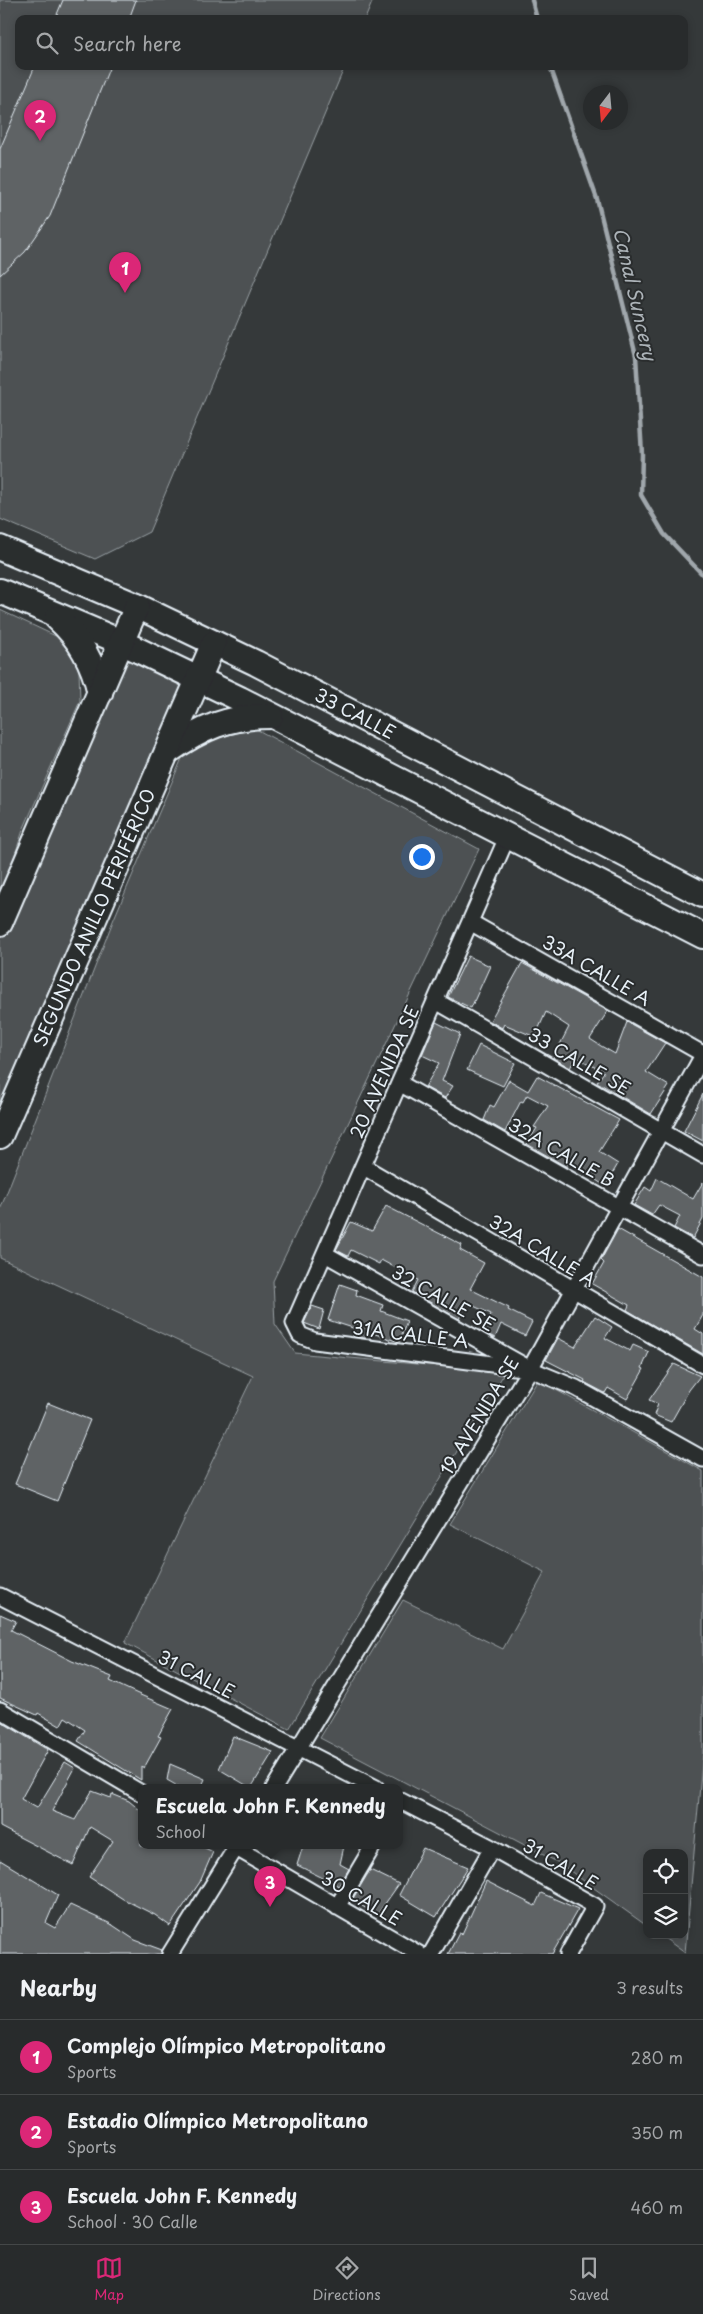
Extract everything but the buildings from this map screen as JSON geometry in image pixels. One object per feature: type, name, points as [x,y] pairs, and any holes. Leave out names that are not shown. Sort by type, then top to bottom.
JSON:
[{"type":"main road","name":"33 CALLE","points":[[0,548],[137,606],[256,663],[703,895]]},
{"type":"main road","points":[[0,591],[121,642],[274,716],[703,936]]},
{"type":"main road","points":[[0,923],[137,606]]},
{"type":"main road","points":[[50,612],[71,631],[87,655],[100,692]]},
{"type":"main road","name":"SEGUNDO ANILLO PERIFÉRICO","points":[[0,1136],[214,643]]},
{"type":"main road","points":[[167,752],[197,732],[230,719],[274,716]]},
{"type":"street","name":"20 AVENIDA SE","points":[[294,1322],[364,1167],[508,835]]},
{"type":"street","name":"33A CALLE A","points":[[470,922],[703,1054]]},
{"type":"street","name":"33 CALLE SE","points":[[436,1000],[703,1155]]},
{"type":"street","name":"19 AVENIDA SE","points":[[277,1784],[300,1749],[530,1369],[703,1054]]},
{"type":"street","name":"32A CALLE B","points":[[400,1084],[703,1255]]},
{"type":"street","name":"32A CALLE A","points":[[364,1167],[703,1365]]},
{"type":"street","name":"32 CALLE SE","points":[[325,1254],[530,1369],[576,1388],[703,1459]]},
{"type":"street","name":"31A CALLE A","points":[[294,1322],[300,1335],[315,1341],[530,1369]]},
{"type":"street","name":"31 CALLE","points":[[0,1596],[368,1784]]},
{"type":"street","points":[[0,1710],[138,1790]]},
{"type":"street","name":"31 CALLE","points":[[403,1802],[492,1848],[596,1906],[568,1954]]},
{"type":"street","points":[[431,1954],[492,1848]]},
{"type":"street","points":[[170,1954],[233,1849]]},
{"type":"street","name":"30 CALLE","points":[[240,1849],[418,1954]]},
{"type":"street","points":[[337,1906],[371,1849]]},
{"type":"shaded area","points":[[0,0],[373,0],[367,15],[15,15],[15,70],[343,70],[149,532],[95,559],[0,519]]},
{"type":"shaded area","points":[[0,610],[62,639],[71,651],[79,670],[80,701],[23,830],[0,900]]},
{"type":"shaded area","points":[[122,644],[195,677],[0,1134],[0,935]]},
{"type":"shaded area","points":[[256,729],[479,849],[273,1281],[275,1324],[295,1353],[505,1372],[289,1729],[125,1643],[253,1376],[0,1258],[0,1210],[113,921],[188,744]]},
{"type":"shaded area","points":[[538,1380],[703,1471],[703,1752],[688,1920],[688,1849],[643,1849],[643,1923],[559,1863],[320,1738],[403,1600],[503,1649],[545,1572],[450,1524]]},
{"type":"shaded area","points":[[666,1939],[686,1939],[685,1953]]},
{"type":"waterway","name":"Canal Suncery","points":[[532,0],[536,15]]},
{"type":"waterway","name":"Canal Suncery","points":[[551,70],[597,199],[636,356],[642,454],[641,495],[664,534],[703,575]]},
{"type":"place","name":"Estadio Olímpico Metropolitano","points":[[40,141]]},
{"type":"place","name":"Complejo Olímpico Metropolitano","points":[[125,293]]},
{"type":"place","name":"Escuela John F. Kennedy","points":[[270,1907]]}]
